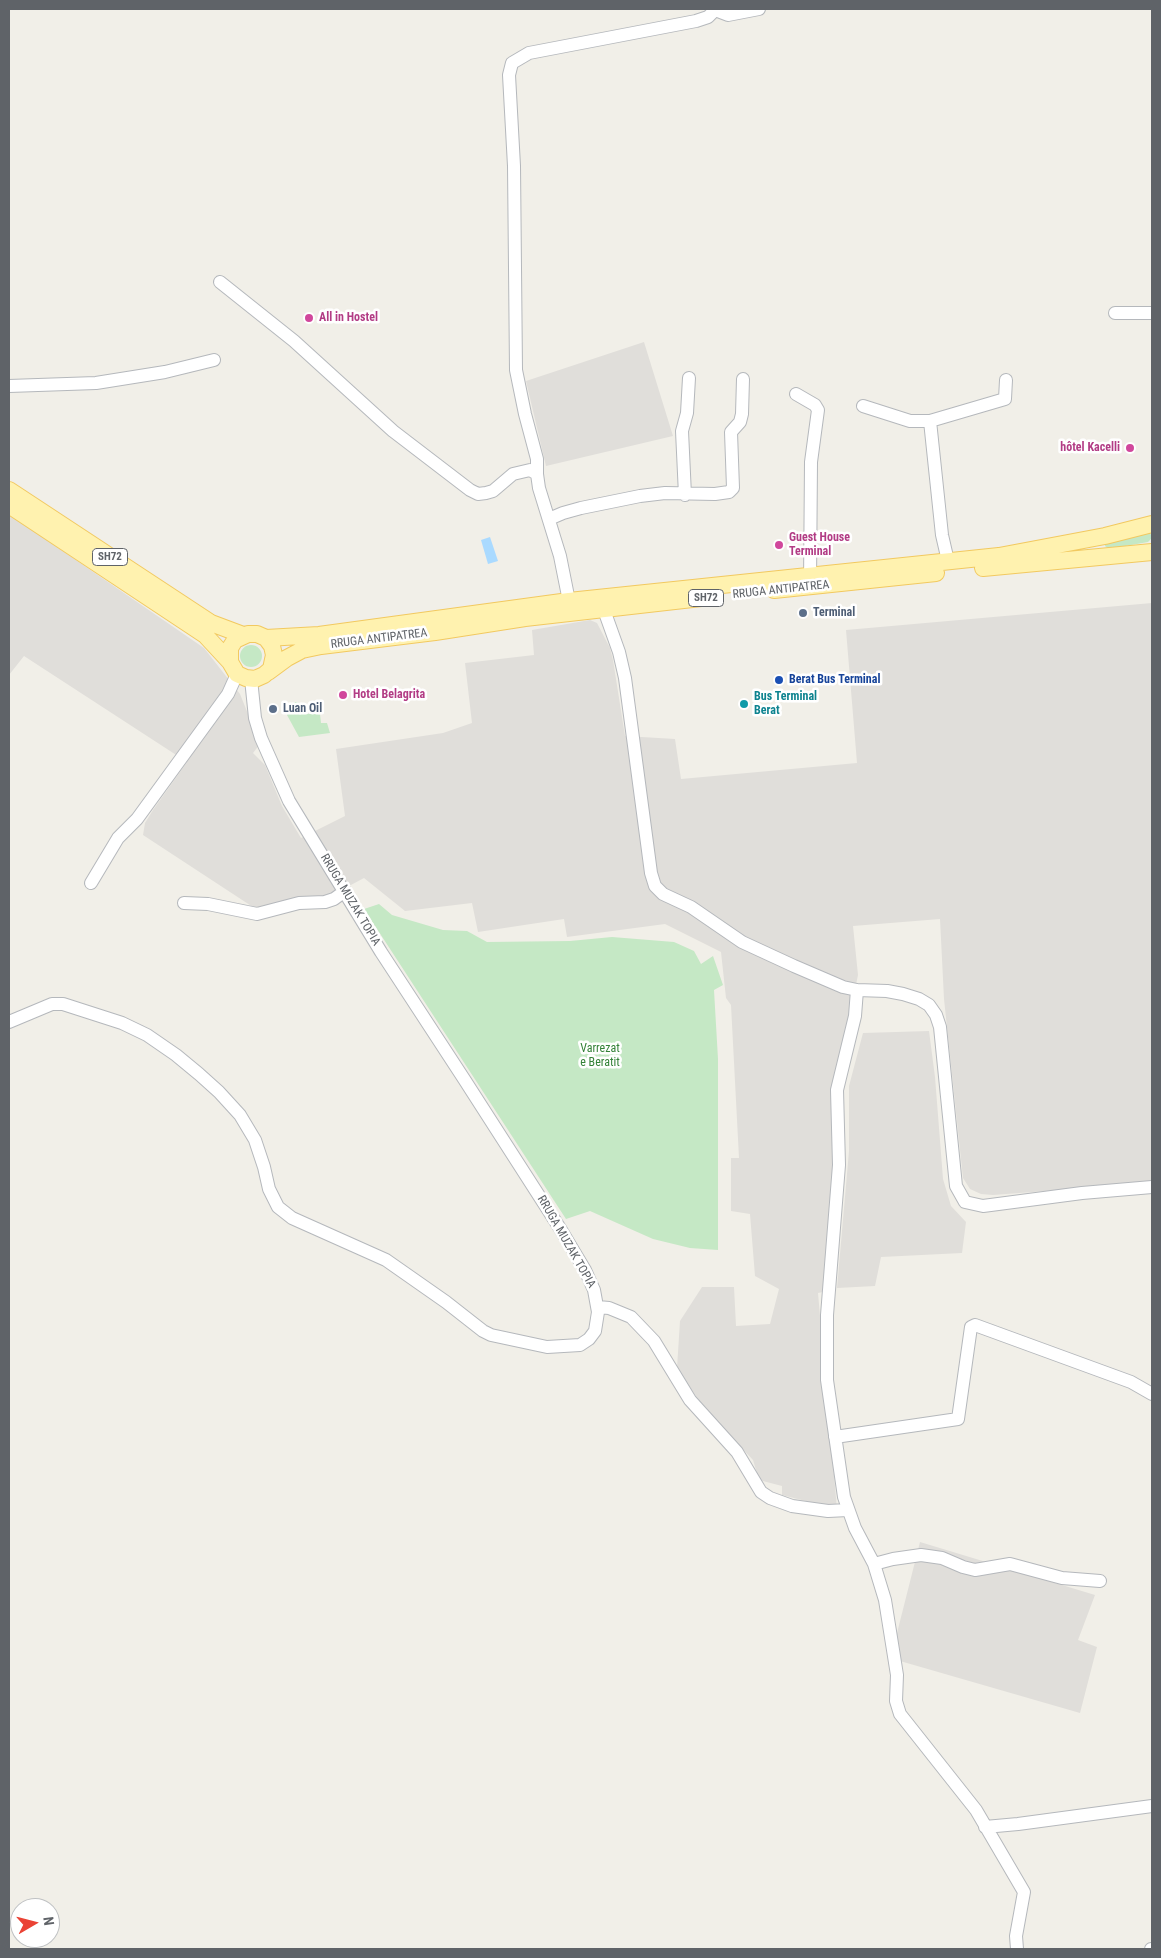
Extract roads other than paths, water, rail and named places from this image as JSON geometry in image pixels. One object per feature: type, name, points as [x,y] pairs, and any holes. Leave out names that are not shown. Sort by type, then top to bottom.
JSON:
[{"type":"main road","name":"RRUGA ANTIPATREA","points":[[9,490],[211,623],[243,635],[253,633],[266,638],[525,618],[604,604],[1000,561],[1152,552]]},
{"type":"main road","name":"SH72","points":[[9,506],[205,635],[239,672]]},
{"type":"main road","name":"RRUGA ANTIPATREA","points":[[810,581],[948,561],[1000,561],[1152,524]]},
{"type":"main road","name":"RRUGA ANTIPATREA","points":[[239,672],[260,678],[287,658],[302,650],[321,646],[569,601],[604,604]]},
{"type":"main road","points":[[239,672],[230,648],[235,640],[243,635]]},
{"type":"main road","points":[[266,638],[272,646],[274,655],[273,664],[268,672]]},
{"type":"street","points":[[569,601],[560,556],[537,474],[537,459],[516,370],[514,166],[509,75],[512,63],[529,53],[696,21],[708,17],[716,10],[728,15],[759,9]]},
{"type":"street","points":[[220,282],[294,341],[393,431],[470,490],[478,494],[486,493],[493,491],[513,474],[530,470],[537,474]]},
{"type":"street","points":[[1115,313],[1152,313]]},
{"type":"street","points":[[9,386],[96,383],[165,372],[214,360]]},
{"type":"street","points":[[685,494],[682,431],[687,413],[689,378]]},
{"type":"street","points":[[549,519],[572,510],[640,496],[665,493],[715,494],[728,492],[734,488],[731,432],[740,422],[742,414],[743,379]]},
{"type":"street","points":[[863,406],[910,421],[930,421],[1005,399],[1006,380]]},
{"type":"street","points":[[796,394],[815,405],[818,410],[811,462],[810,581]]},
{"type":"street","points":[[930,421],[942,535],[948,561]]},
{"type":"street","points":[[604,604],[625,678],[651,873],[655,886],[663,894],[691,908],[742,942],[843,987],[903,994],[919,999],[929,1005],[936,1014],[940,1027],[956,1186],[965,1202],[983,1206],[1082,1193],[1152,1187]]},
{"type":"street","points":[[91,882],[118,838],[137,819],[228,694],[239,672]]},
{"type":"street","name":"RRUGA MUZAK TOPIA","points":[[9,1022],[52,1004],[63,1004],[114,1020],[147,1034],[199,1074],[219,1092],[240,1116],[256,1140],[269,1189],[278,1207],[292,1218],[386,1260],[446,1302],[482,1331],[510,1340],[548,1347],[580,1345],[589,1339],[595,1331],[598,1320],[598,1307],[594,1290],[561,1230],[381,952],[289,801],[261,738],[239,672]]},
{"type":"street","points":[[184,902],[208,904],[257,914],[299,904],[325,902],[345,891]]},
{"type":"street","points":[[857,990],[855,1016],[836,1095],[839,1165],[827,1315],[826,1366],[844,1497],[848,1510],[881,1582],[889,1618],[897,1675],[896,1701],[900,1714],[972,1803],[1024,1892],[1016,1936],[1017,1949]]},
{"type":"street","points":[[598,1307],[609,1308],[631,1317],[654,1341],[690,1400],[737,1452],[761,1492],[770,1498],[792,1506],[828,1511],[848,1510]]},
{"type":"street","points":[[836,1437],[958,1419],[971,1327],[975,1325],[1131,1382],[1152,1394]]},
{"type":"street","points":[[874,1564],[921,1555],[942,1558],[975,1570],[1010,1564],[1062,1578],[1100,1580]]},
{"type":"street","points":[[985,1827],[1152,1806]]},
{"type":"water","points":[[490,537],[498,561],[488,564],[481,540]]},
{"type":"place","name":"All in Hostel","points":[[309,318]]},
{"type":"place","name":"hôtel Kacelli","points":[[1130,448]]},
{"type":"place","name":"Guest House Terminal","points":[[779,545]]},
{"type":"place","name":"Terminal","points":[[803,613]]},
{"type":"place","name":"Berat Bus Terminal","points":[[779,680]]},
{"type":"place","name":"Hotel Belagrita","points":[[343,695]]},
{"type":"place","name":"Bus Terminal Berat","points":[[744,704]]},
{"type":"place","name":"Luan Oil","points":[[273,709]]},
{"type":"park label","name":"Varrezat e Beratit","points":[[600,1056]]}]
